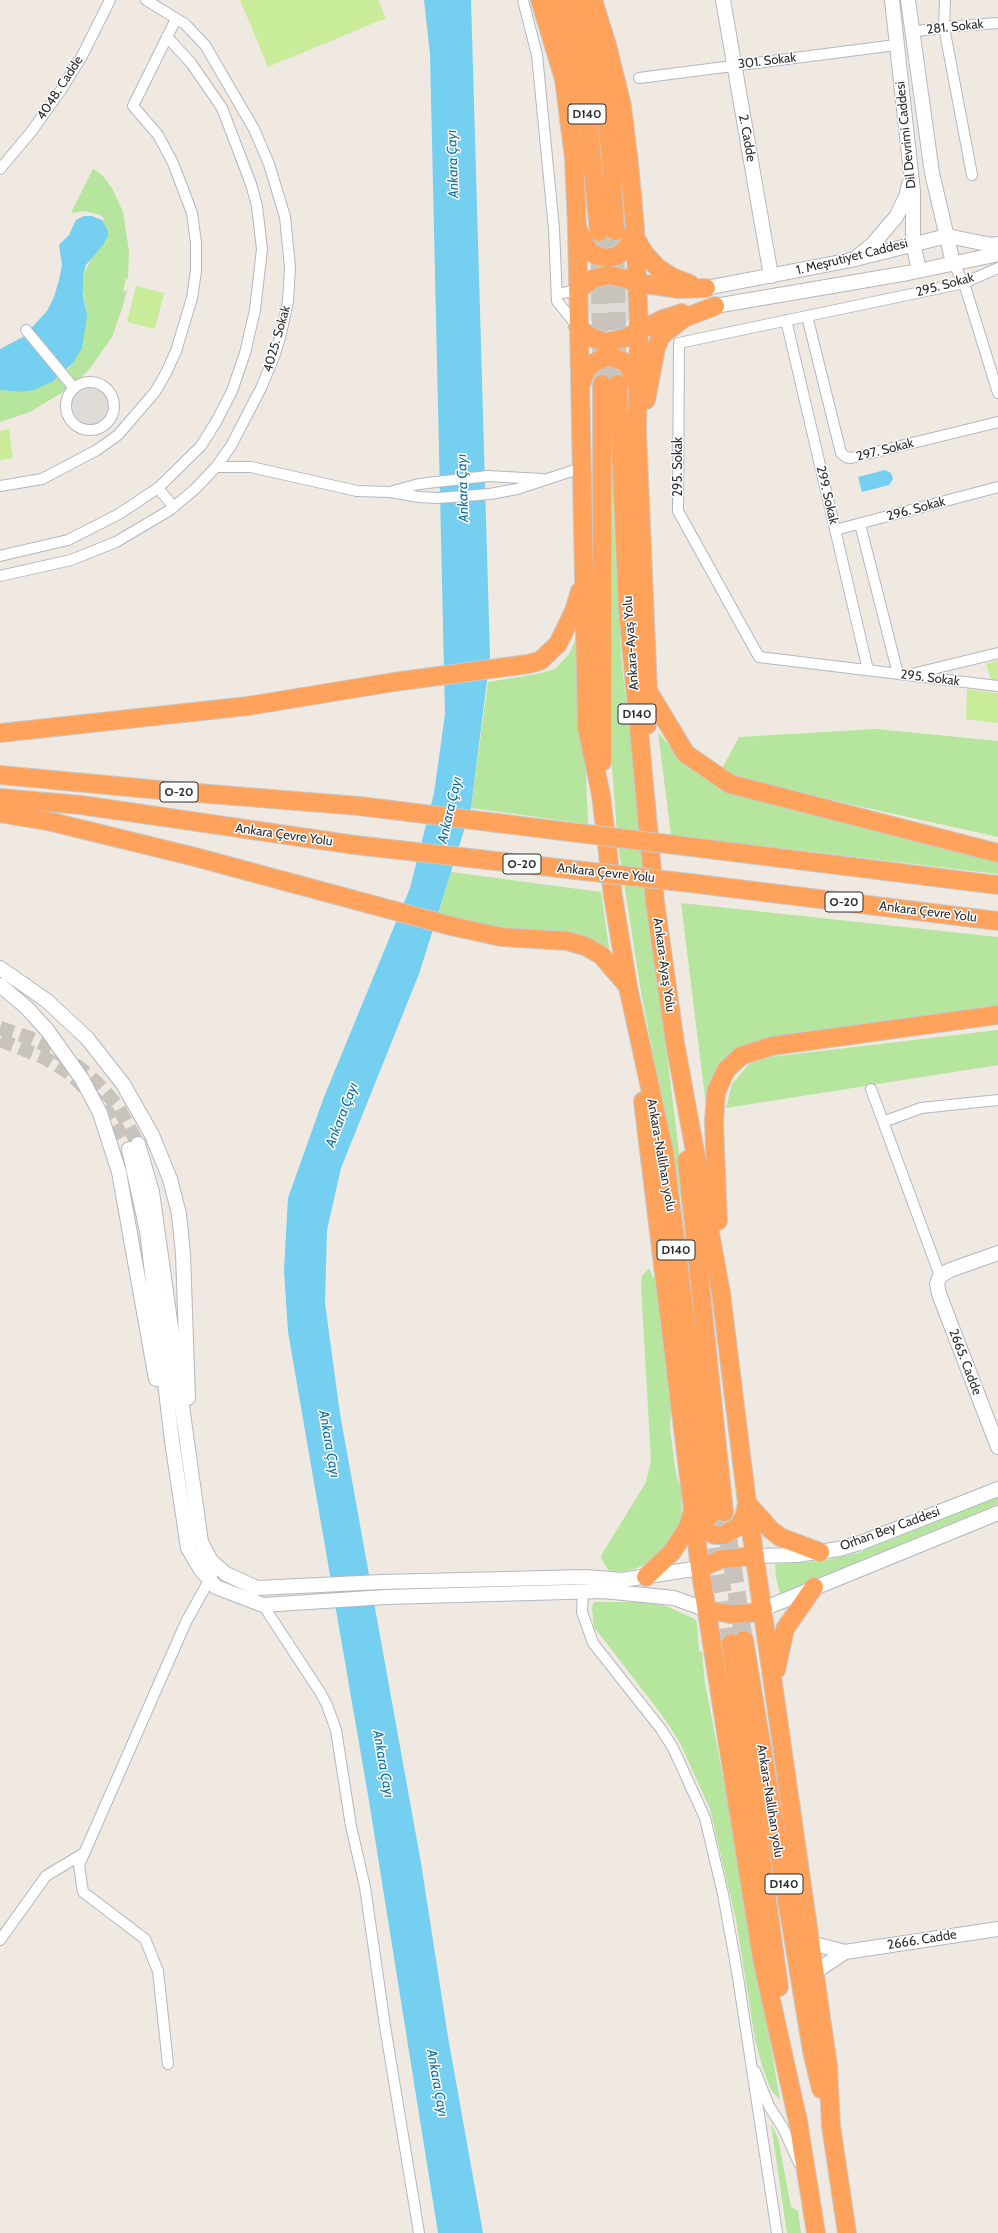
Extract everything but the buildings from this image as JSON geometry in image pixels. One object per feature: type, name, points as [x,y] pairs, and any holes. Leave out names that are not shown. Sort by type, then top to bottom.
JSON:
[{"type":"highway","points":[[540,0],[564,79],[574,158],[577,226],[579,390],[587,728],[601,795]]},
{"type":"highway","name":"D140","points":[[558,0],[578,68],[607,231],[611,160],[606,116],[595,62],[577,0]]},
{"type":"highway","points":[[593,0],[607,46],[622,106],[630,163],[635,232],[639,330],[637,432],[648,691],[644,799]]},
{"type":"highway","points":[[577,226],[582,240],[588,250],[598,256],[607,258],[617,256],[626,249],[635,232]]},
{"type":"highway","points":[[635,232],[644,253],[658,268],[686,283],[706,288]]},
{"type":"highway","points":[[578,290],[593,279],[608,275],[638,283],[679,289],[706,288]]},
{"type":"highway","points":[[578,327],[592,338],[607,342],[625,338],[639,330],[682,312],[715,306]]},
{"type":"highway","points":[[637,432],[648,393],[656,348],[662,336],[684,318],[715,306]]},
{"type":"highway","points":[[579,390],[584,375],[590,365],[603,358],[612,357],[625,362],[632,372],[638,389]]},
{"type":"highway","name":"Ankara-Ayaş Yolu","points":[[601,795],[610,384],[644,799],[655,902],[675,1044]]},
{"type":"highway","points":[[0,733],[248,706],[394,682],[540,661],[558,644],[574,612],[584,577]]},
{"type":"highway","points":[[648,691],[686,754],[730,784],[998,853]]},
{"type":"highway","name":"O-20","points":[[0,775],[359,806],[998,885]]},
{"type":"highway","name":"Ankara-Nallıhan yolu","points":[[601,795],[613,896],[628,987],[664,1151],[717,1514],[675,1044]]},
{"type":"highway","name":"Ankara Çevre Yolu","points":[[0,798],[81,805],[355,845],[690,883],[998,921]]},
{"type":"highway","points":[[0,813],[52,822],[341,896],[451,926],[501,937],[566,941],[585,946],[601,955],[628,987]]},
{"type":"highway","points":[[721,1293],[715,1106],[716,1092],[721,1080],[734,1062],[752,1051],[772,1046],[998,1015]]},
{"type":"highway","points":[[638,1034],[646,1130],[692,1514],[700,1568],[762,1959],[799,2126],[816,2233]]},
{"type":"highway","points":[[675,1044],[721,1293],[747,1503],[828,2066],[831,2126],[847,2233]]},
{"type":"highway","points":[[692,1514],[706,1531],[715,1535],[724,1535],[739,1526],[744,1516],[747,1503]]},
{"type":"highway","points":[[747,1503],[770,1529],[780,1537],[820,1552]]},
{"type":"highway","points":[[646,1578],[678,1544],[692,1514]]},
{"type":"highway","points":[[700,1568],[722,1559],[755,1556]]},
{"type":"highway","points":[[774,1685],[785,1629],[814,1587]]},
{"type":"highway","points":[[707,1610],[730,1614],[752,1613],[763,1609]]},
{"type":"highway","name":"Ankara-Nallıhan yolu","points":[[799,2126],[737,1641],[812,2052],[831,2126]]},
{"type":"main road","name":"2. Cadde","points":[[723,0],[771,276]]},
{"type":"main road","name":"Dil Devrimi Caddesi","points":[[892,0],[911,176],[913,243],[920,270]]},
{"type":"main road","name":"Dil Devrimi Caddesi","points":[[908,0],[932,173],[953,263]]},
{"type":"main road","points":[[851,260],[872,245],[896,217],[906,197],[911,176]]},
{"type":"main road","name":"1. Meşrutiyet Caddesi","points":[[706,288],[851,260],[913,243],[947,236],[992,245],[998,244]]},
{"type":"main road","name":"1. Meşrutiyet Caddesi","points":[[715,306],[920,270],[998,254]]},
{"type":"main road","points":[[0,968],[47,1001],[87,1038],[106,1061],[123,1084],[152,1135],[170,1179],[179,1214],[183,1254],[183,1466]]},
{"type":"main road","points":[[0,985],[36,1018],[71,1061],[91,1096],[107,1133],[119,1172],[158,1389],[183,1466],[201,1542],[211,1561],[226,1574],[257,1588],[382,1582],[586,1577],[622,1580],[646,1578],[700,1568]]},
{"type":"main road","points":[[134,1146],[152,1192],[183,1466],[188,1548],[201,1570],[216,1587],[262,1605],[386,1597],[603,1591],[674,1598],[707,1610]]},
{"type":"main road","points":[[940,1276],[998,1253]]},
{"type":"main road","name":"2665. Cadde","points":[[940,1276],[937,1284],[939,1294],[998,1447]]},
{"type":"main road","name":"Orhan Bey Caddesi","points":[[755,1556],[820,1552],[863,1542],[998,1489]]},
{"type":"main road","name":"Orhan Bey Caddesi","points":[[763,1609],[998,1513]]},
{"type":"main road","points":[[583,1592],[586,1577]]},
{"type":"main road","name":"2666. Cadde","points":[[811,1943],[845,1952],[998,1929]]},
{"type":"main road","name":"2666. Cadde","points":[[815,1972],[845,1952]]},
{"type":"street","name":"4048. Cadde","points":[[0,169],[31,132],[61,90],[82,56],[110,0]]},
{"type":"street","name":"4025. Sokak","points":[[0,576],[44,567],[91,552],[116,542],[174,507],[216,467],[231,446],[249,412],[274,357],[288,301],[290,267],[285,217],[269,164],[254,129],[205,45],[185,24],[146,0]]},
{"type":"street","points":[[523,0],[537,55],[554,229],[557,301],[578,327]]},
{"type":"street","points":[[945,0],[944,27],[972,175]]},
{"type":"street","points":[[0,486],[42,478],[79,460],[112,438],[155,392],[166,374],[176,351],[192,298],[196,271],[196,243],[192,213],[173,163],[158,135],[132,106],[176,19]]},
{"type":"street","name":"281. Sokak","points":[[912,32],[944,27],[998,23]]},
{"type":"street","points":[[0,556],[68,540],[119,514],[158,488],[201,446],[216,422],[232,391],[246,353],[255,310],[262,249],[257,206],[251,184],[222,108],[191,63],[167,37]]},
{"type":"street","name":"301. Sokak","points":[[639,78],[896,45]]},
{"type":"street","points":[[953,263],[964,282],[998,392]]},
{"type":"street","name":"295. Sokak","points":[[998,268],[964,282],[679,342],[678,511],[759,657],[998,686]]},
{"type":"street","points":[[557,294],[578,290]]},
{"type":"street","name":"297. Sokak","points":[[807,316],[841,453],[846,457],[851,458],[998,422]]},
{"type":"street","name":"299. Sokak","points":[[786,320],[868,670]]},
{"type":"street","points":[[26,331],[74,388]]},
{"type":"street","points":[[87,382],[94,382],[100,385],[111,395],[113,409],[108,422],[102,426],[88,430],[81,428],[70,420],[67,413],[67,399],[74,388],[87,382]]},
{"type":"street","points":[[216,467],[252,467],[331,487],[357,491],[390,492],[418,497],[438,498],[490,494],[518,489],[582,468]]},
{"type":"street","points":[[390,492],[419,484],[488,476],[546,480]]},
{"type":"street","name":"296. Sokak","points":[[835,530],[998,487]]},
{"type":"street","points":[[158,488],[174,507]]},
{"type":"street","points":[[860,524],[903,674],[998,653]]},
{"type":"street","points":[[871,1089],[940,1276]]},
{"type":"street","points":[[883,1122],[921,1108],[998,1100]]},
{"type":"street","points":[[168,2064],[158,1971],[145,1939],[83,1892],[79,1864],[186,1622],[209,1579],[218,1567]]},
{"type":"street","points":[[583,1592],[582,1612],[593,1643],[661,1729],[676,1754],[705,1818],[723,1894],[777,2233]]},
{"type":"street","points":[[262,1605],[320,1692],[327,1704],[336,1730],[350,1826],[364,1887],[419,2233]]},
{"type":"street","points":[[0,1940],[46,1876],[84,1853]]},
{"type":"street","points":[[748,2052],[769,2106],[783,2128],[808,2182]]},
{"type":"green space","points":[[240,0],[378,0],[386,18],[268,67]]},
{"type":"green space","points":[[93,169],[102,175],[112,188],[123,212],[129,251],[128,280],[126,278],[123,292],[127,290],[112,337],[91,367],[73,386],[30,412],[0,422],[0,390],[19,392],[43,386],[64,374],[73,363],[86,309],[82,285],[83,275],[93,256],[106,242],[107,229],[102,220],[105,219],[100,215],[85,211],[71,213]]},
{"type":"green space","points":[[136,286],[164,293],[155,329],[127,322]]},
{"type":"green space","points":[[609,382],[613,382],[613,509],[621,655],[648,903],[724,1513],[720,1513],[680,1194],[641,992],[618,845],[610,740]]},
{"type":"green space","points":[[9,429],[13,458],[0,460],[0,431]]},
{"type":"green space","points":[[580,630],[588,824],[471,808],[488,682],[537,674],[555,669],[569,654]]},
{"type":"green space","points":[[998,660],[998,680],[992,682],[986,664]]},
{"type":"green space","points":[[967,689],[998,693],[998,723],[966,719]]},
{"type":"green space","points":[[876,729],[998,741],[998,837],[845,803],[720,772],[739,737]]},
{"type":"green space","points":[[658,732],[686,766],[717,783],[998,857],[998,874],[671,835]]},
{"type":"green space","points":[[451,872],[601,892],[609,948],[585,938],[512,932],[437,917]]},
{"type":"green space","points":[[681,903],[998,937],[998,1008],[748,1044],[733,1057],[706,1105]]},
{"type":"green space","points":[[998,1030],[998,1065],[726,1108],[732,1084],[749,1064],[770,1057]]},
{"type":"green space","points":[[649,1268],[652,1276],[655,1278],[671,1411],[670,1429],[676,1474],[681,1490],[682,1513],[679,1527],[657,1559],[635,1569],[618,1572],[608,1570],[601,1558],[602,1554],[646,1482],[651,1461],[641,1284],[642,1276]]},
{"type":"green space","points":[[998,1497],[998,1504],[780,1594],[776,1578],[775,1564],[822,1561],[858,1553]]},
{"type":"green space","points":[[645,1602],[666,1606],[695,1619],[697,1624],[699,1651],[702,1652],[705,1683],[739,1860],[780,2100],[771,2090],[762,2066],[755,2039],[736,1920],[710,1809],[679,1741],[662,1715],[594,1627],[592,1609],[593,1603]]},
{"type":"green space","points":[[771,2124],[778,2138],[791,2207],[798,2211],[801,2233],[787,2233]]},
{"type":"shaded area","points":[[602,282],[625,287],[630,293],[632,316],[620,328],[608,330],[597,327],[587,315],[586,299],[589,292]]},
{"type":"shaded area","points":[[90,382],[99,384],[107,389],[112,397],[114,406],[112,415],[107,423],[99,428],[90,430],[81,428],[73,423],[68,415],[66,406],[68,397],[73,389],[81,384]]},
{"type":"water","name":"Ankara Çayı","points":[[424,0],[471,0],[490,657],[471,808],[419,974],[341,1168],[327,1230],[325,1303],[340,1414],[421,1863],[448,2037],[483,2233],[438,2233],[369,1801],[288,1332],[284,1270],[288,1198],[324,1097],[410,888],[434,793],[445,714],[430,54]]},
{"type":"water","points":[[84,216],[92,216],[102,220],[107,229],[108,236],[104,244],[86,265],[83,275],[83,295],[87,316],[82,348],[73,363],[52,382],[34,390],[19,392],[0,390],[0,349],[23,337],[47,311],[54,297],[62,265],[59,245],[69,235],[76,220]]},
{"type":"water","points":[[885,470],[891,473],[893,479],[889,485],[862,492],[858,477]]},
{"type":"tunnel","points":[[615,231],[618,384]]},
{"type":"tunnel","points":[[599,232],[602,384]]},
{"type":"tunnel","points":[[0,1028],[30,1038],[50,1047],[80,1068],[97,1083],[117,1105],[138,1144]]},
{"type":"tunnel","points":[[0,1040],[45,1058],[71,1074],[107,1111],[125,1141]]},
{"type":"tunnel","points":[[724,1512],[744,1640]]},
{"type":"tunnel","points":[[711,1521],[731,1643]]}]
